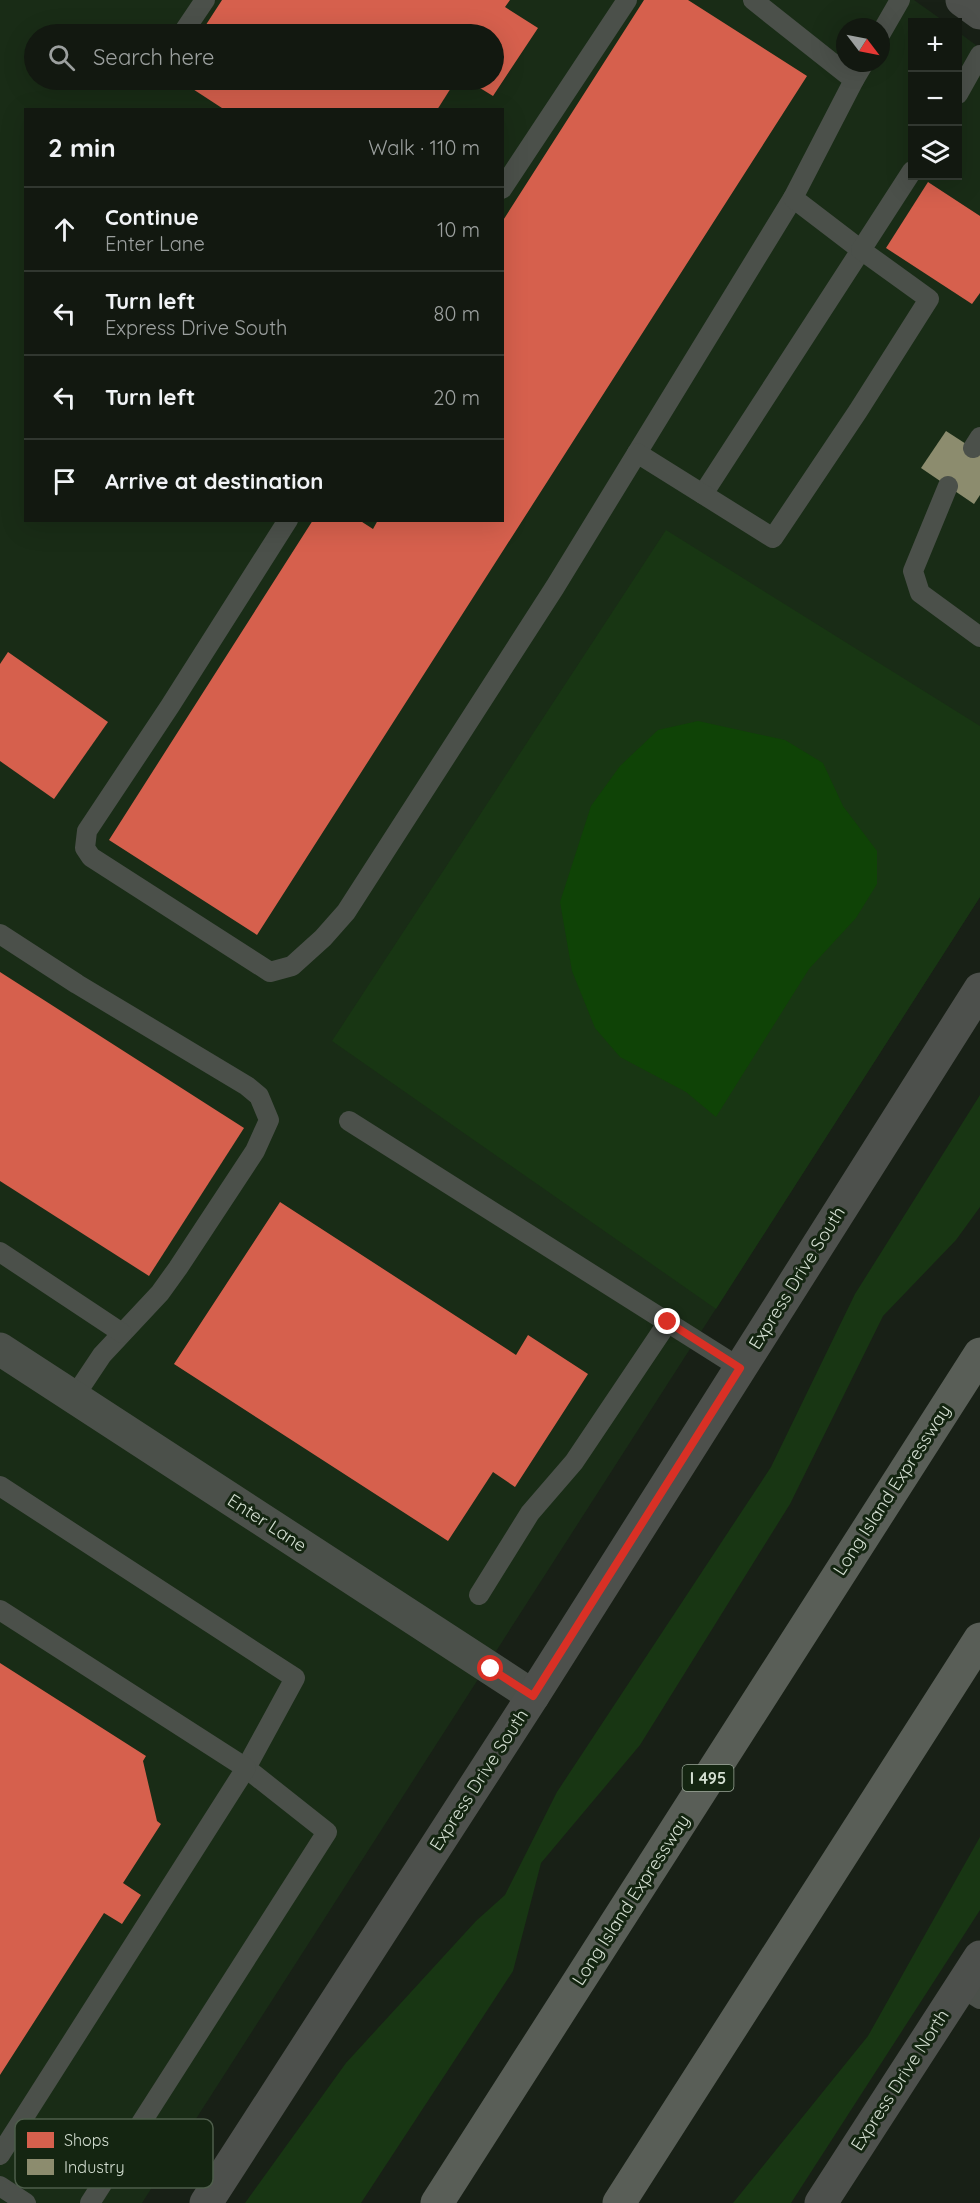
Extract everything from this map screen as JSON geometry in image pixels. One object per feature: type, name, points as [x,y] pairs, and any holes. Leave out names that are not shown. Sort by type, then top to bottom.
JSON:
[{"type":"highway","name":"Long Island Expressway","points":[[437,2203],[980,1354]]},
{"type":"highway","points":[[619,2203],[980,1639]]},
{"type":"main road","points":[[962,0],[980,13]]},
{"type":"main road","name":"Express Drive South","points":[[206,2203],[533,1696],[980,989]]},
{"type":"main road","name":"Express Drive North","points":[[821,2203],[970,1993],[980,1957]]},
{"type":"street","name":"Enter Lane","points":[[0,1349],[533,1696]]},
{"type":"lane","points":[[189,24],[205,0]]},
{"type":"lane","points":[[504,186],[627,0]]},
{"type":"lane","points":[[753,0],[836,56]]},
{"type":"lane","points":[[890,18],[900,0]]},
{"type":"lane","points":[[962,86],[980,55]]},
{"type":"lane","points":[[287,522],[170,706],[87,831],[85,848],[91,857],[270,972],[292,966],[323,938],[346,912],[555,587],[793,198],[858,72]]},
{"type":"lane","points":[[703,494],[908,177]]},
{"type":"lane","points":[[637,453],[774,538],[929,299],[793,198]]},
{"type":"lane","points":[[948,486],[913,571],[920,593],[980,637]]},
{"type":"lane","points":[[0,934],[77,984],[247,1086],[259,1096],[269,1119],[255,1151],[160,1293],[102,1355],[74,1397]]},
{"type":"lane","points":[[349,1120],[740,1368]]},
{"type":"lane","points":[[0,1252],[122,1333]]},
{"type":"lane","points":[[478,1595],[530,1513],[574,1462],[668,1322]]},
{"type":"lane","points":[[0,1486],[295,1678],[246,1768],[23,2119]]},
{"type":"lane","points":[[0,1610],[246,1768],[327,1832],[144,2119]]},
{"type":"lane","points":[[0,2155],[15,2131]]},
{"type":"lane","points":[[0,2186],[26,2203]]},
{"type":"lane","points":[[90,2203],[100,2188]]},
{"type":"shaded area","points":[[0,0],[914,0],[939,18],[908,18],[908,180],[962,180],[962,35],[980,48],[980,897],[196,2119],[15,2119],[15,2188],[152,2188],[142,2203],[0,2203]]},
{"type":"shaded area","points":[[666,530],[980,726],[980,897],[716,1309],[332,1041]]},
{"type":"shaded area","points":[[698,721],[785,740],[823,763],[843,806],[877,851],[877,884],[856,918],[809,969],[716,1117],[686,1092],[620,1057],[595,1028],[572,971],[560,902],[591,806],[620,766],[658,730]]},
{"type":"shaded area","points":[[980,1095],[980,1207],[956,1240],[883,1316],[790,1504],[640,1745],[541,1863],[513,1971],[361,2203],[245,2203],[346,2063],[476,1921],[505,1895],[557,1792],[771,1467],[855,1294]]},
{"type":"shaded area","points":[[980,1837],[980,1910],[791,2203],[733,2203],[868,2036]]},
{"type":"building: Shops","points":[[222,0],[510,0],[505,7],[538,28],[504,79],[504,24],[206,24]]},
{"type":"building: Shops","points":[[644,0],[688,0],[807,76],[257,935],[109,840],[312,522],[362,522],[373,529],[377,522],[504,522],[504,219]]},
{"type":"building: Shops","points":[[194,90],[450,90],[438,108],[222,108]]},
{"type":"building: Shops","points":[[483,90],[497,90],[493,96]]},
{"type":"building: Shops","points":[[928,182],[980,216],[980,293],[972,304],[886,248]]},
{"type":"building: Shops","points":[[8,652],[108,722],[54,799],[0,761],[0,664]]},
{"type":"building: Shops","points":[[0,972],[244,1128],[149,1276],[0,1181]]},
{"type":"building: Shops","points":[[280,1202],[516,1355],[528,1335],[588,1374],[515,1487],[493,1472],[448,1541],[174,1364]]},
{"type":"building: Shops","points":[[0,1663],[146,1756],[143,1761],[157,1821],[161,1824],[123,1883],[141,1895],[122,1924],[104,1913],[0,2075]]},
{"type":"building: Industry","points":[[946,431],[980,453],[980,495],[974,504],[921,468]]},
{"type":"route","points":[[491,1669],[533,1696],[740,1368],[668,1322]]}]
